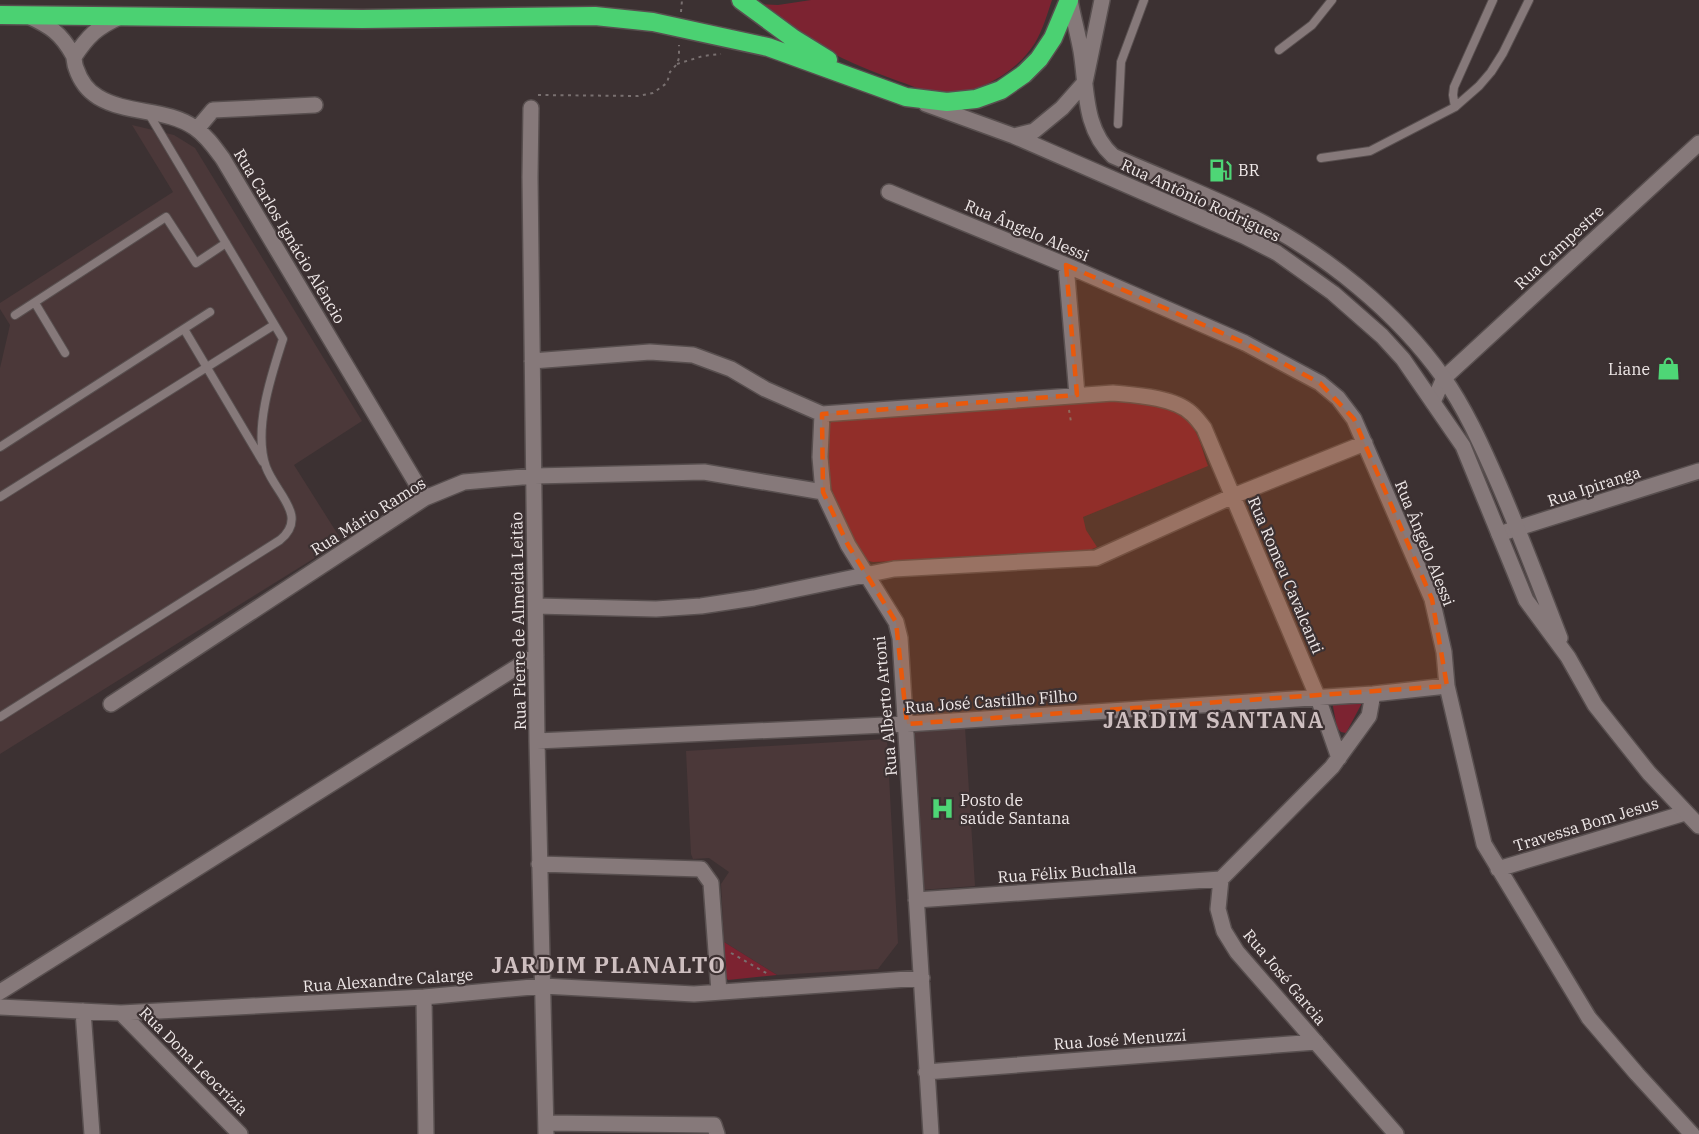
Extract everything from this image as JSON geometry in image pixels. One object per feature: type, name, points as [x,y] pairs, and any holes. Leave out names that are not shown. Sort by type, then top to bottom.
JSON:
[{"type":"highway","points":[[741,0],[794,39],[859,78]]},
{"type":"highway","points":[[0,15],[362,19],[595,16],[653,22],[768,47],[859,78],[906,97],[947,102],[976,99],[1001,90],[1024,74],[1039,59],[1053,38],[1070,0]]},
{"type":"street","name":"Rua Antônio Rodrigues","points":[[1070,0],[1081,50],[1088,108],[1102,146],[1113,156],[1255,219],[1320,258],[1362,290],[1390,316],[1444,378],[1479,438],[1518,529],[1568,657]]},
{"type":"street","points":[[1014,136],[1034,131],[1062,108],[1085,82],[1102,0]]},
{"type":"street","name":"Rua Carlos Ignácio Alêncio","points":[[27,15],[49,26],[60,36],[74,57],[75,68],[90,90],[108,102],[124,108],[181,120],[197,129],[209,141],[223,159],[425,498]]},
{"type":"street","points":[[74,57],[86,39],[102,25],[122,16]]},
{"type":"street","name":"Rua Antônio Rodrigues","points":[[906,97],[1014,136],[1244,236],[1277,254],[1333,293],[1382,336],[1403,358],[1463,446],[1526,600],[1568,657],[1595,705],[1649,773],[1699,826]]},
{"type":"street","points":[[197,129],[213,110],[315,105]]},
{"type":"street","name":"Rua Pierre de Almeida Leitão","points":[[531,108],[537,741],[546,1129]]},
{"type":"street","name":"Rua Campestre","points":[[1444,378],[1699,143]]},
{"type":"street","name":"Rua Ângelo Alessi","points":[[889,192],[1066,265],[1245,343],[1320,383],[1338,398],[1354,419],[1432,599],[1444,652],[1447,686],[1484,844],[1589,1018],[1692,1134]]},
{"type":"street","points":[[532,361],[650,352],[693,355],[730,369],[765,389],[822,414],[1077,394],[1066,265]]},
{"type":"street","points":[[1433,402],[1444,378]]},
{"type":"street","name":"Rua Romeu Cavalcanti","points":[[1077,394],[1113,393],[1169,402],[1190,411],[1204,428],[1318,698],[1339,758]]},
{"type":"street","name":"Rua Alberto Artoni","points":[[822,414],[820,457],[823,492],[848,545],[896,622],[900,638],[930,1134]]},
{"type":"street","points":[[1463,446],[1479,438]]},
{"type":"street","points":[[536,606],[656,609],[701,606],[754,598],[894,569],[1096,558],[1233,496],[1365,443]]},
{"type":"street","name":"Rua Ipiranga","points":[[1499,534],[1699,471]]},
{"type":"street","name":"Rua Mário Ramos","points":[[111,704],[425,498],[464,482],[534,476],[704,472],[823,492]]},
{"type":"street","points":[[0,992],[536,655]]},
{"type":"street","name":"Rua José Castilho Filho","points":[[537,741],[907,724],[1318,698],[1447,686]]},
{"type":"street","points":[[1221,879],[1332,767],[1369,716],[1373,694]]},
{"type":"street","name":"Travessa Bom Jesus","points":[[1498,869],[1685,813]]},
{"type":"street","points":[[539,864],[701,869],[711,883],[719,992]]},
{"type":"street","name":"Rua Félix Buchalla","points":[[916,900],[1221,879]]},
{"type":"street","name":"Rua José Garcia","points":[[1221,879],[1218,909],[1224,931],[1237,952],[1396,1134]]},
{"type":"street","name":"Rua Alexandre Calarge","points":[[0,1007],[121,1013],[424,997],[543,987],[694,994],[922,978]]},
{"type":"street","points":[[424,997],[426,1134]]},
{"type":"street","points":[[83,1011],[92,1134]]},
{"type":"street","name":"Rua Dona Leocrizia","points":[[121,1013],[240,1134]]},
{"type":"street","name":"Rua José Menuzzi","points":[[926,1072],[1316,1042]]},
{"type":"street","points":[[213,1106],[230,1134]]},
{"type":"street","points":[[546,1129],[714,1125],[717,1134]]},
{"type":"lane","points":[[1118,124],[1121,62],[1144,0]]},
{"type":"lane","points":[[1279,50],[1312,25],[1332,0]]},
{"type":"lane","points":[[1455,106],[1454,87],[1493,0]]},
{"type":"lane","points":[[1321,158],[1370,151],[1455,106],[1479,86],[1491,72],[1529,0]]},
{"type":"lane","points":[[148,113],[282,339],[274,366],[261,434],[266,467]]},
{"type":"lane","points":[[15,315],[166,217],[196,263],[226,243]]},
{"type":"lane","points":[[34,303],[65,352]]},
{"type":"lane","points":[[0,447],[210,312]]},
{"type":"lane","points":[[0,497],[274,325]]},
{"type":"lane","points":[[0,717],[279,540],[288,533],[293,524],[292,514],[266,467],[184,329]]},
{"type":"path","points":[[531,108],[533,100],[539,94],[638,96],[653,93],[667,83],[670,72],[677,64],[682,0]]},
{"type":"path","points":[[716,944],[791,987]]},
{"type":"highlighted area","points":[[1066,265],[1245,343],[1320,383],[1354,419],[1432,599],[1447,686],[907,724],[896,622],[848,545],[823,492],[822,414],[1077,395]]},
{"type":"shaded area","points":[[811,0],[1052,0],[1035,43],[1015,66],[989,83],[974,89],[944,94],[924,91],[842,58],[790,28],[758,4],[778,5]]},
{"type":"shaded area","points":[[132,125],[174,135],[195,148],[362,421],[294,465],[342,541],[0,754],[0,368],[10,325],[0,309],[0,303],[173,192]]},
{"type":"shaded area","points":[[1107,400],[1153,405],[1165,408],[1185,419],[1197,435],[1208,466],[1083,517],[1086,530],[1097,547],[1083,553],[873,562],[864,560],[858,554],[835,498],[827,470],[827,434],[834,419]]},
{"type":"shaded area","points":[[1332,701],[1362,703],[1346,733],[1337,728]]},
{"type":"shaded area","name":"Posto de saúde Santana","points":[[965,727],[975,886],[920,890],[910,731]]},
{"type":"shaded area","points":[[887,739],[898,943],[878,969],[777,975],[724,942],[721,884],[729,872],[709,858],[693,859],[691,854],[686,751]]},
{"type":"shaded area","points":[[724,942],[777,975],[728,980],[725,976]]},
{"type":"place","name":"BR","points":[[1220,170]]},
{"type":"place","name":"Liane","points":[[1668,369]]},
{"type":"place","name":"Posto de saúde Santana","points":[[942,809]]},
{"type":"district","name":"JARDIM SANTANA","points":[[1214,720]]},
{"type":"district","name":"JARDIM PLANALTO","points":[[609,965]]}]
